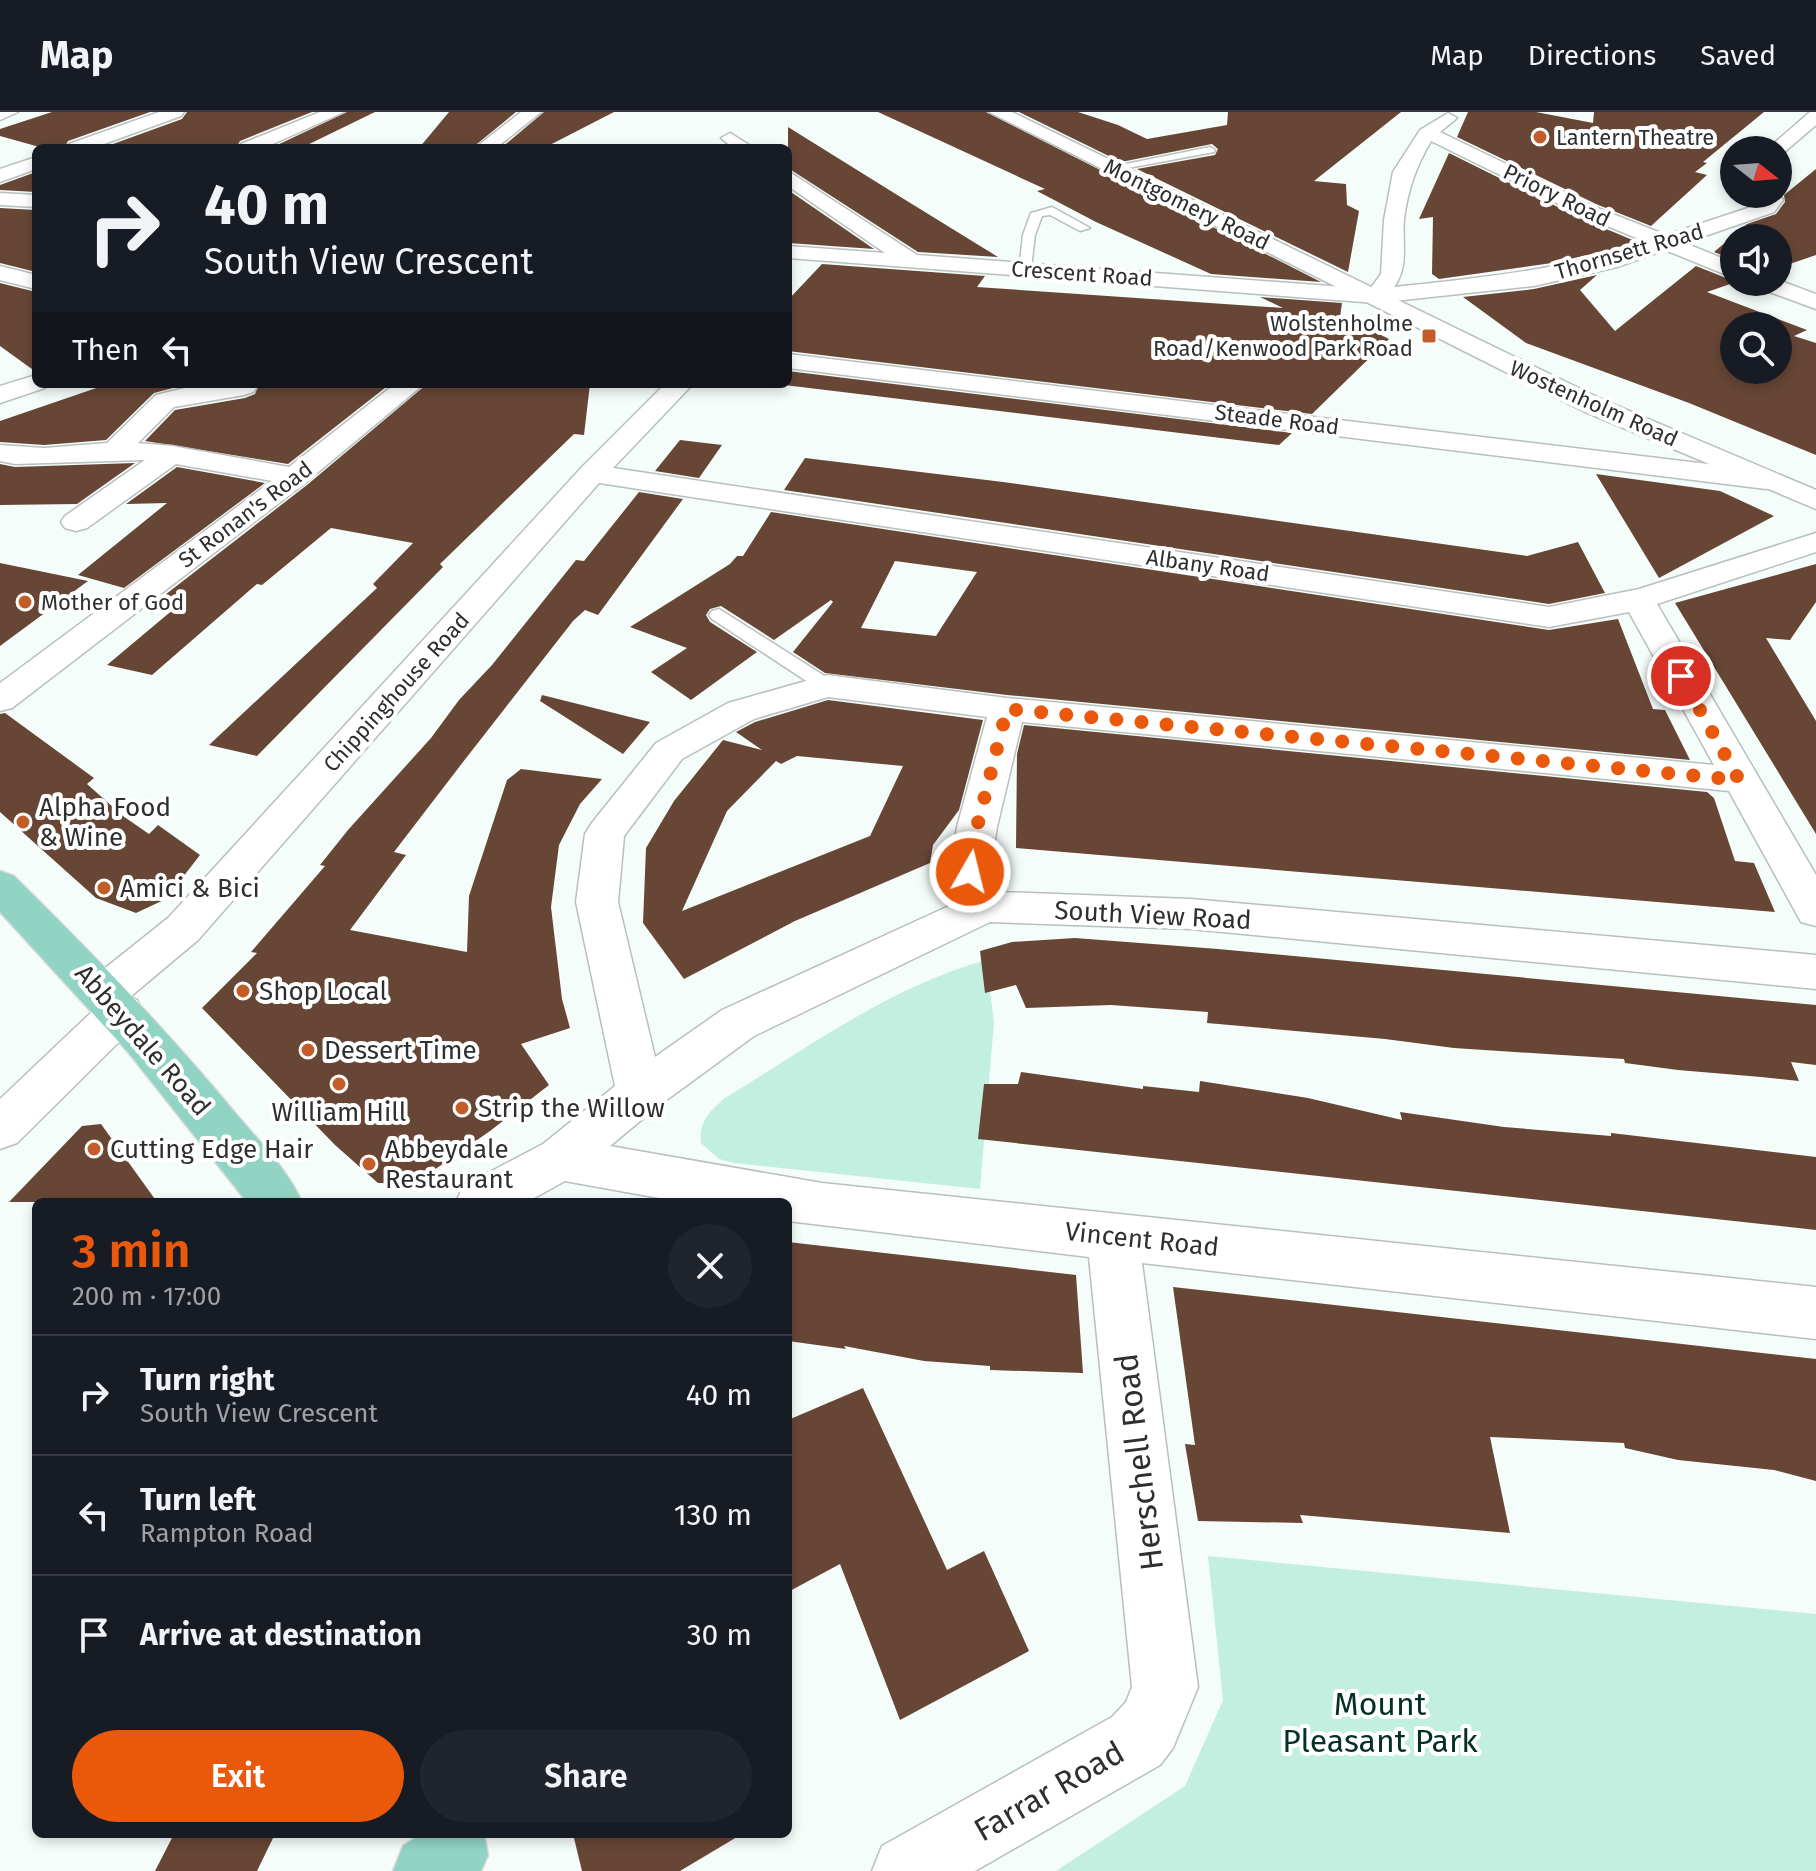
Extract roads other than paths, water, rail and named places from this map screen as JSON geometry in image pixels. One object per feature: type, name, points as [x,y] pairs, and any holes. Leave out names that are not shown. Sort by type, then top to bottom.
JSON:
[{"type":"main road","name":"Abbeydale Road","points":[[0,886],[113,1002],[186,1084],[274,1198]]},
{"type":"street","points":[[0,115],[9,112]]},
{"type":"street","points":[[87,144],[175,112]]},
{"type":"street","points":[[258,144],[335,112]]},
{"type":"street","points":[[489,144],[532,112]]},
{"type":"street","name":"Montgomery Road","points":[[998,112],[1376,296]]},
{"type":"street","points":[[1376,296],[1392,275],[1394,220],[1403,172],[1426,134],[1456,112]]},
{"type":"street","points":[[1792,136],[1816,116]]},
{"type":"street","name":"Priory Road","points":[[1426,134],[1447,140],[1525,181],[1661,243],[1720,266]]},
{"type":"street","points":[[0,176],[32,164]]},
{"type":"street","points":[[792,180],[911,261]]},
{"type":"street","points":[[0,199],[32,201]]},
{"type":"street","name":"Thornsett Road","points":[[1376,296],[1534,279],[1609,262],[1767,208]]},
{"type":"street","name":"Crescent Road","points":[[792,252],[1376,296]]},
{"type":"street","points":[[0,273],[32,281]]},
{"type":"street","points":[[1792,293],[1816,302]]},
{"type":"street","name":"Wostenholm Road","points":[[1376,296],[1469,346],[1592,405],[1816,500]]},
{"type":"street","name":"Steade Road","points":[[792,361],[1766,480]]},
{"type":"street","points":[[0,395],[32,384]]},
{"type":"street","points":[[115,451],[165,401],[235,388]]},
{"type":"street","name":"St Ronan's Road","points":[[0,700],[295,477],[406,388]]},
{"type":"street","name":"Chippinghouse Road","points":[[0,1129],[592,473],[676,388]]},
{"type":"street","points":[[0,453],[51,457],[115,451],[172,454],[295,477]]},
{"type":"street","points":[[76,522],[172,454]]},
{"type":"street","name":"Albany Road","points":[[592,473],[1549,617],[1590,613],[1638,600],[1816,542]]},
{"type":"street","points":[[1638,600],[1816,911]]},
{"type":"street","points":[[640,1093],[597,902],[605,834],[669,751],[741,711],[827,686],[1007,709],[1739,780]]},
{"type":"street","points":[[985,907],[970,872],[977,827],[1007,709]]},
{"type":"street","name":"South View Road","points":[[560,1159],[640,1093],[738,1023],[985,907],[1191,914],[1816,972]]},
{"type":"street","points":[[488,1198],[560,1159]]},
{"type":"street","name":"Vincent Road","points":[[560,1159],[782,1198]]},
{"type":"street","name":"Vincent Road","points":[[792,1200],[1816,1313]]},
{"type":"street","name":"Herschell Road","points":[[1113,1236],[1165,1687]]},
{"type":"street","name":"Farrar Road","points":[[907,1871],[1136,1741],[1150,1725],[1165,1687]]},
{"type":"lane","points":[[1112,168],[1210,150]]},
{"type":"lane","points":[[1024,268],[1029,235],[1037,213],[1052,211],[1084,228]]},
{"type":"lane","points":[[719,615],[827,686]]},
{"type":"place","name":"Lantern Theatre","points":[[1540,137]]},
{"type":"place","name":"Wolstenholme Road/Kenwood Park Road","points":[[1429,336]]},
{"type":"place","name":"Mother of God","points":[[25,602]]},
{"type":"place","name":"Alpha Food & Wine","points":[[23,822]]},
{"type":"place","name":"Amici & Bici","points":[[104,888]]},
{"type":"place","name":"Shop Local","points":[[243,991]]},
{"type":"place","name":"Dessert Time","points":[[308,1050]]},
{"type":"place","name":"William Hill","points":[[339,1084]]},
{"type":"place","name":"Strip the Willow","points":[[462,1108]]},
{"type":"place","name":"Cutting Edge Hair","points":[[94,1149]]},
{"type":"place","name":"Abbeydale Restaurant","points":[[369,1164]]},
{"type":"park label","name":"Mount Pleasant Park","points":[[1380,1722]]}]
